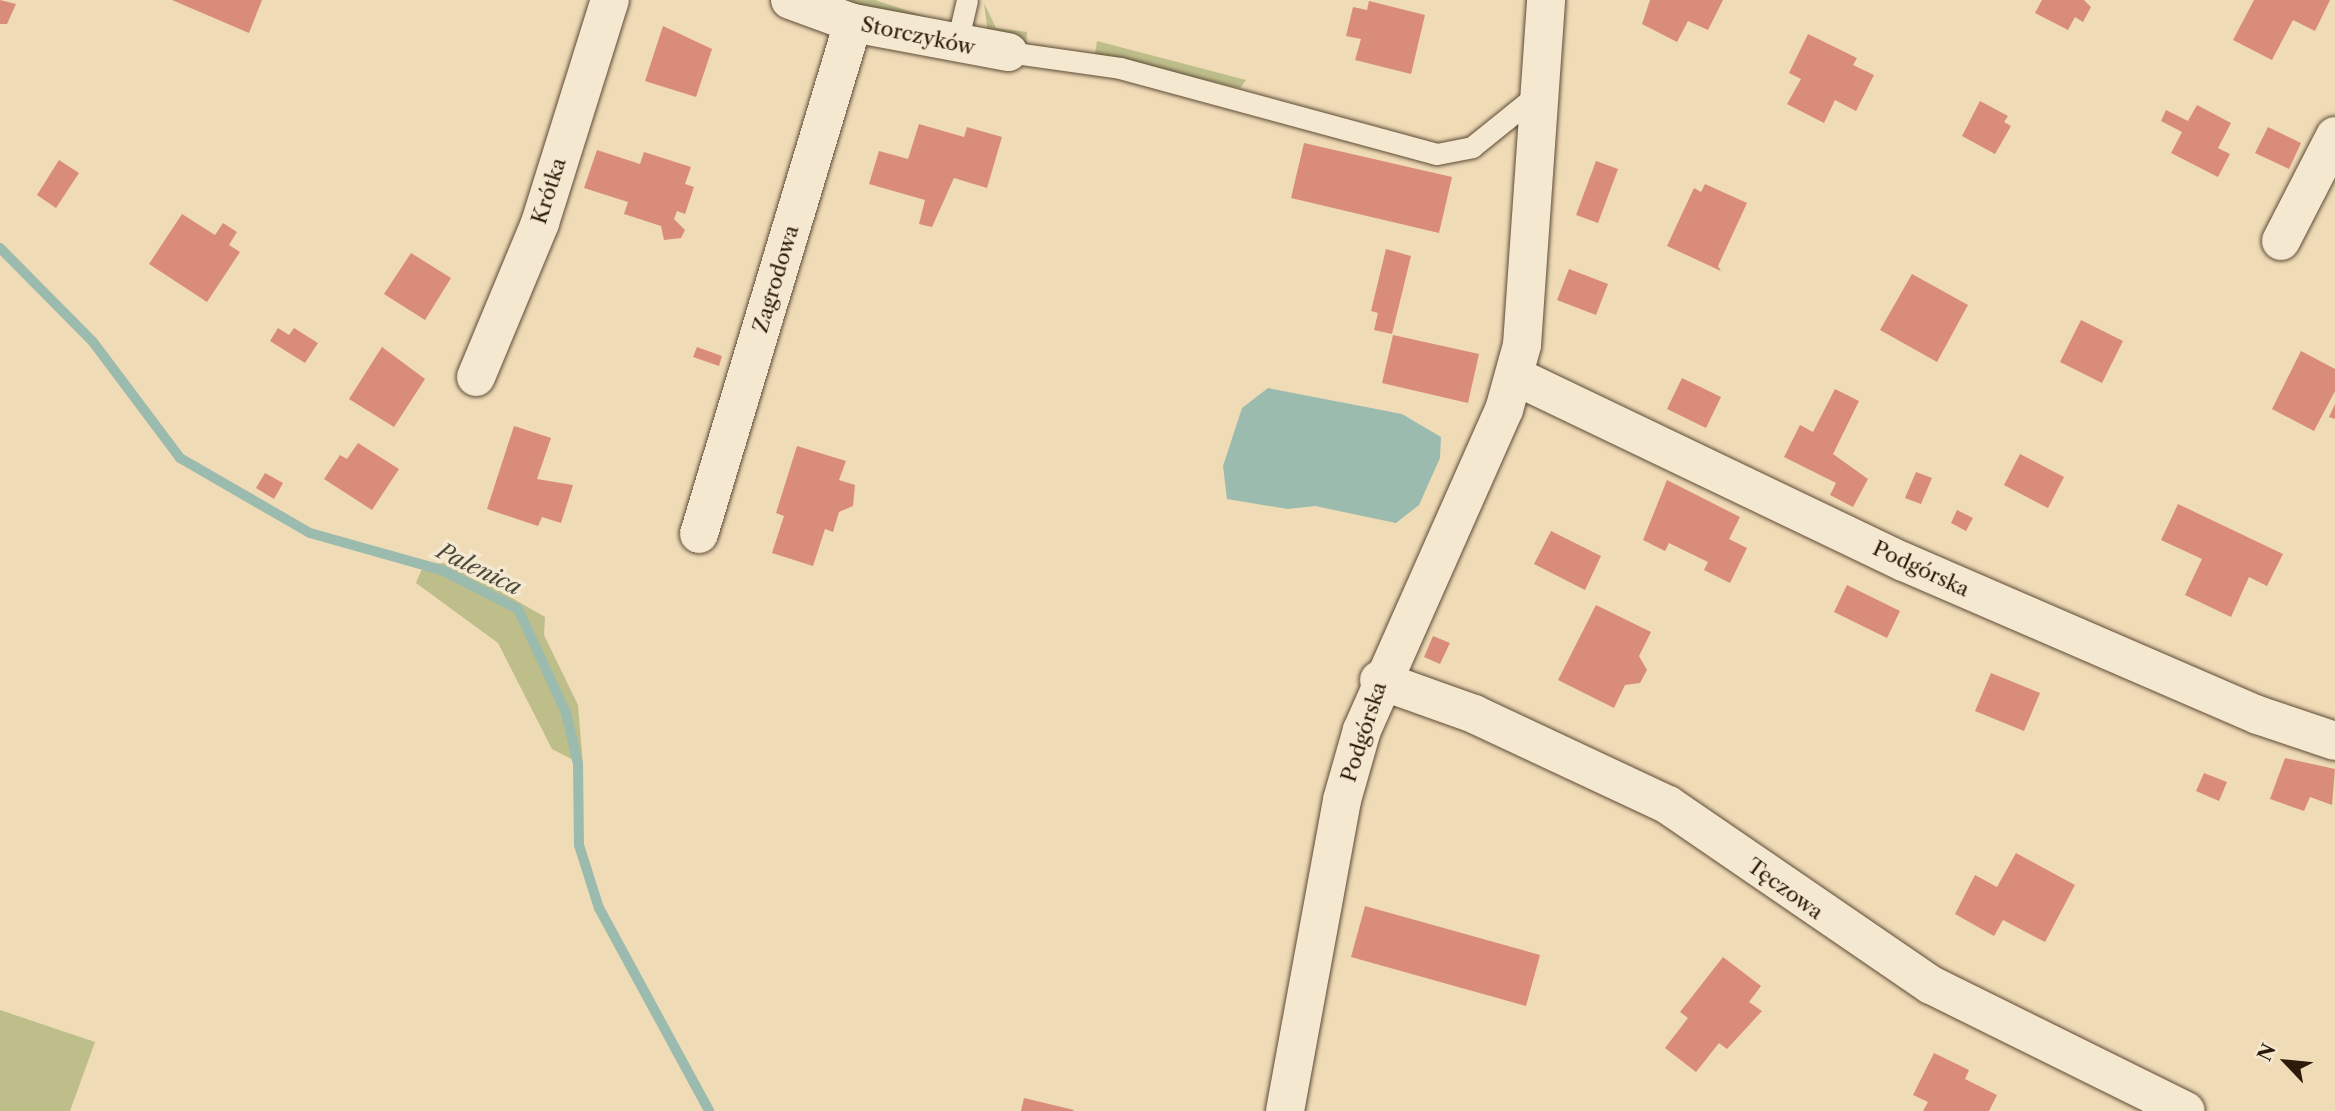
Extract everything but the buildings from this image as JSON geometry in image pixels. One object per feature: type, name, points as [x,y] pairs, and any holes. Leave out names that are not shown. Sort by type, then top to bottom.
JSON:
[{"type":"street","name":"Krótka","points":[[476,377],[540,223],[610,0]]},
{"type":"street","name":"Storczyków","points":[[790,0],[853,23],[956,47],[1007,52]]},
{"type":"street","points":[[1539,93],[1546,0]]},
{"type":"street","name":"Zagrodowa","points":[[699,534],[853,23]]},
{"type":"street","name":"Podgórska","points":[[1285,1111],[1342,800],[1379,680],[1515,376],[1539,93]]},
{"type":"street","points":[[2281,241],[2335,136]]},
{"type":"street","name":"Podgórska","points":[[1515,376],[1904,562],[2258,715],[2335,741]]},
{"type":"street","name":"Tęczowa","points":[[1379,680],[1486,719],[1668,805],[1931,985],[2186,1111]]},
{"type":"lane","points":[[956,47],[967,0]]},
{"type":"lane","points":[[1007,52],[1120,68],[1437,154],[1472,148],[1539,93]]},
{"type":"green space","points":[[827,0],[875,0],[942,22]]},
{"type":"green space","points":[[984,3],[996,28],[1027,32],[1026,46],[989,41]]},
{"type":"green space","points":[[1097,41],[1246,80],[1240,88],[1095,54]]},
{"type":"green space","points":[[451,563],[545,617],[544,635],[578,705],[583,765],[552,749],[498,643],[416,583],[424,564]]},
{"type":"green space","points":[[0,1010],[95,1042],[70,1111],[0,1111]]},
{"type":"shaded area","points":[[1268,388],[1402,414],[1441,437],[1440,458],[1419,505],[1396,523],[1315,506],[1288,509],[1227,499],[1223,466],[1242,408]]},
{"type":"waterway","name":"Palenica","points":[[0,248],[93,342],[180,458],[310,533],[442,570],[518,609],[566,713],[578,764],[579,845],[599,908],[709,1111]]}]
